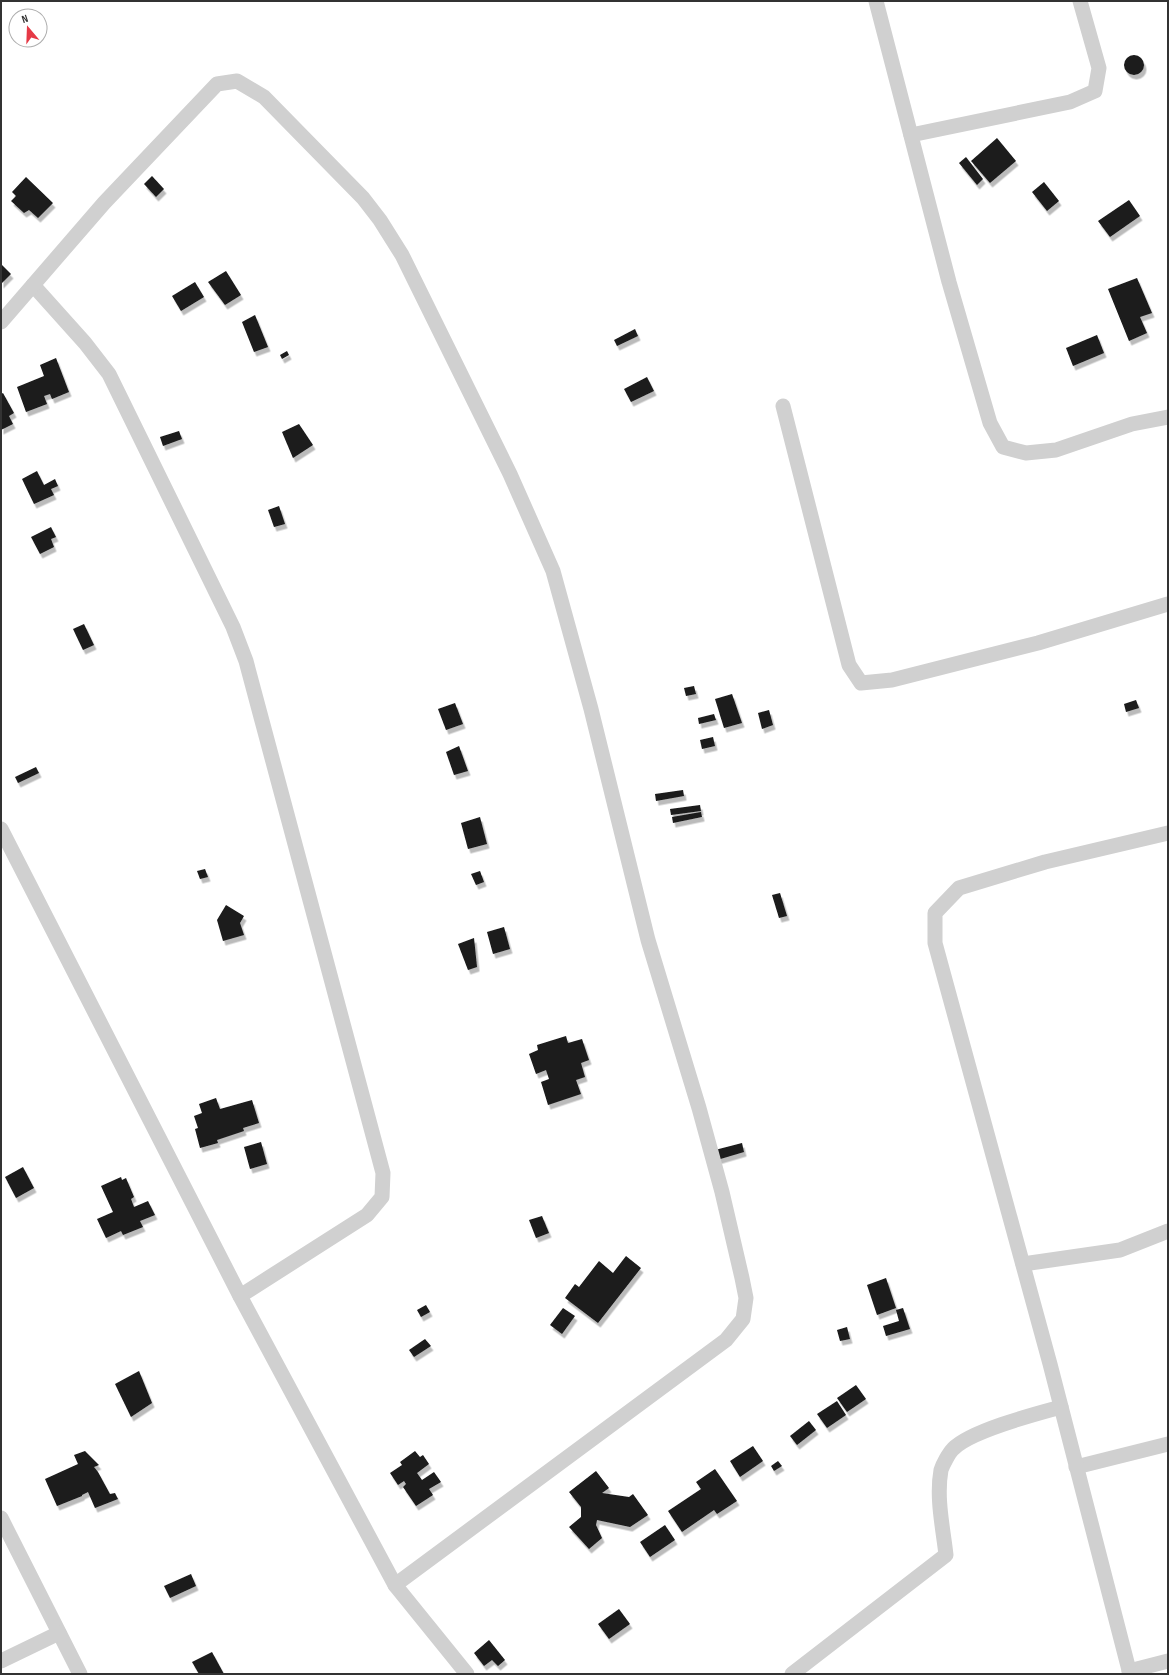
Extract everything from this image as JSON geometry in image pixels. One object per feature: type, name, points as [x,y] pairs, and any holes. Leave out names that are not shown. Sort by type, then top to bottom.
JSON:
[{"type":"street","points":[[876,1],[949,282],[990,422],[1003,447],[1026,453],[1056,450],[1132,424],[1168,417]]},
{"type":"street","points":[[911,135],[1070,102],[1096,91],[1099,68],[1080,1]]},
{"type":"street","points":[[1,322],[104,203],[217,84],[238,81],[264,97],[363,198],[380,220],[402,255],[510,474],[553,571],[591,709],[648,940],[722,1192],[746,1298],[743,1319],[726,1340],[396,1585]]},
{"type":"street","points":[[33,285],[85,343],[109,374],[233,627],[246,661],[383,1173],[382,1198],[367,1215],[240,1296]]},
{"type":"street","points":[[783,406],[849,664],[861,683],[892,680],[1030,645],[1168,604]]},
{"type":"street","points":[[1,829],[240,1296],[396,1585],[467,1674]]},
{"type":"street","points":[[1168,833],[1045,862],[959,888],[935,913],[935,943],[1023,1264],[1129,1672],[1168,1661]]},
{"type":"street","points":[[1023,1264],[1120,1250],[1168,1231]]},
{"type":"street","points":[[793,1674],[946,1555],[939,1490],[942,1468],[953,1449],[972,1436],[1023,1418],[1061,1407]]},
{"type":"street","points":[[1076,1467],[1168,1444]]},
{"type":"street","points":[[1,1518],[80,1674]]},
{"type":"street","points":[[1,1661],[59,1633]]},
{"type":"building","points":[[1134,55],[1141,58],[1144,65],[1141,72],[1134,75],[1127,72],[1124,65],[1127,58]]},
{"type":"building","points":[[997,138],[1016,161],[990,183],[971,161]]},
{"type":"building","points":[[966,157],[983,179],[977,185],[959,163]]},
{"type":"building","points":[[152,176],[164,189],[156,197],[144,184]]},
{"type":"building","points":[[26,177],[53,203],[38,218],[29,210],[24,213],[11,201],[16,196],[12,192]]},
{"type":"building","points":[[1044,182],[1059,201],[1047,211],[1032,192]]},
{"type":"building","points":[[1129,200],[1140,216],[1110,237],[1098,221]]},
{"type":"building","points":[[1,264],[11,274],[1,284]]},
{"type":"building","points":[[226,271],[241,295],[225,305],[208,282]]},
{"type":"building","points":[[1137,278],[1152,313],[1140,317],[1147,333],[1129,341],[1108,289]]},
{"type":"building","points":[[195,282],[204,297],[181,311],[172,296]]},
{"type":"building","points":[[255,315],[268,347],[254,352],[242,322]]},
{"type":"building","points":[[635,329],[638,336],[617,346],[614,340]]},
{"type":"building","points":[[1097,335],[1104,353],[1073,366],[1066,348]]},
{"type":"building","points":[[287,351],[289,355],[282,359],[280,355]]},
{"type":"building","points":[[56,358],[69,392],[52,399],[50,394],[44,396],[47,404],[26,412],[17,387],[44,376],[40,365]]},
{"type":"building","points":[[647,377],[654,391],[631,402],[624,389]]},
{"type":"building","points":[[3,393],[14,413],[9,416],[13,424],[1,430],[1,394]]},
{"type":"building","points":[[299,424],[313,445],[293,458],[282,432]]},
{"type":"building","points":[[179,431],[182,439],[163,446],[160,437]]},
{"type":"building","points":[[37,471],[44,485],[55,479],[58,486],[51,489],[54,495],[34,504],[22,479]]},
{"type":"building","points":[[279,506],[285,524],[274,527],[268,510]]},
{"type":"building","points":[[51,527],[56,537],[51,539],[54,547],[40,554],[31,537]]},
{"type":"building","points":[[84,624],[94,645],[83,650],[73,629]]},
{"type":"building","points":[[694,686],[696,694],[686,696],[684,688]]},
{"type":"building","points":[[732,694],[742,723],[724,728],[715,699]]},
{"type":"building","points":[[1136,700],[1139,708],[1126,712],[1124,704]]},
{"type":"building","points":[[455,703],[463,724],[446,730],[438,709]]},
{"type":"building","points":[[769,710],[773,725],[762,729],[758,713]]},
{"type":"building","points":[[714,714],[716,720],[699,724],[698,718]]},
{"type":"building","points":[[713,737],[715,746],[702,749],[700,740]]},
{"type":"building","points":[[459,746],[468,771],[454,775],[446,752]]},
{"type":"building","points":[[36,767],[39,773],[18,783],[15,777]]},
{"type":"building","points":[[683,790],[684,796],[656,801],[655,794]]},
{"type":"building","points":[[700,805],[701,811],[671,815],[670,809]]},
{"type":"building","points":[[701,812],[702,817],[673,823],[672,817]]},
{"type":"building","points":[[480,817],[487,844],[468,849],[461,823]]},
{"type":"building","points":[[205,869],[208,877],[200,879],[197,871]]},
{"type":"building","points":[[480,871],[484,882],[476,885],[471,874]]},
{"type":"building","points":[[780,893],[787,916],[779,918],[772,895]]},
{"type":"building","points":[[226,905],[244,916],[240,923],[244,935],[223,941],[217,920]]},
{"type":"building","points":[[504,927],[510,949],[493,954],[487,932]]},
{"type":"building","points":[[474,938],[477,967],[468,970],[458,944]]},
{"type":"building","points":[[566,1036],[568,1043],[582,1039],[589,1060],[581,1063],[585,1077],[576,1080],[581,1094],[548,1105],[541,1082],[549,1079],[546,1070],[536,1074],[529,1054],[538,1050],[537,1045]]},
{"type":"building","points":[[216,1098],[220,1109],[252,1100],[259,1123],[243,1128],[244,1131],[217,1140],[218,1143],[200,1148],[195,1129],[198,1128],[194,1116],[202,1113],[199,1104]]},
{"type":"building","points":[[261,1142],[267,1164],[250,1169],[244,1147]]},
{"type":"building","points":[[742,1143],[744,1152],[717,1160],[715,1150]]},
{"type":"building","points":[[23,1167],[34,1188],[16,1198],[5,1177]]},
{"type":"building","points":[[121,1177],[122,1180],[126,1178],[134,1197],[131,1199],[134,1207],[148,1201],[155,1215],[140,1221],[143,1227],[123,1235],[121,1231],[106,1238],[97,1219],[113,1212],[101,1186]]},
{"type":"building","points":[[542,1216],[549,1233],[536,1238],[529,1220]]},
{"type":"building","points":[[626,1256],[641,1268],[598,1323],[565,1298],[575,1284],[579,1287],[599,1261],[613,1273]]},
{"type":"building","points":[[886,1278],[896,1308],[877,1315],[867,1285]]},
{"type":"building","points":[[426,1305],[430,1312],[421,1317],[417,1310]]},
{"type":"building","points":[[563,1308],[575,1316],[562,1334],[550,1325]]},
{"type":"building","points":[[903,1308],[910,1329],[886,1336],[883,1326],[899,1321],[896,1310]]},
{"type":"building","points":[[847,1327],[850,1339],[840,1341],[837,1330]]},
{"type":"building","points":[[425,1339],[431,1346],[414,1357],[409,1350]]},
{"type":"building","points":[[139,1371],[152,1403],[131,1417],[115,1384]]},
{"type":"building","points":[[856,1385],[866,1399],[847,1412],[837,1398]]},
{"type":"building","points":[[837,1401],[846,1415],[827,1428],[817,1414]]},
{"type":"building","points":[[809,1421],[816,1430],[797,1445],[790,1436]]},
{"type":"building","points":[[753,1446],[763,1461],[740,1477],[730,1461]]},
{"type":"building","points":[[85,1451],[99,1465],[94,1467],[110,1494],[115,1493],[118,1499],[95,1508],[88,1492],[57,1506],[45,1479],[78,1464],[74,1455]]},
{"type":"building","points":[[415,1451],[420,1457],[423,1455],[429,1464],[417,1473],[422,1480],[434,1472],[441,1482],[429,1489],[433,1495],[416,1506],[403,1487],[406,1484],[404,1481],[398,1485],[390,1473],[402,1465],[400,1462]]},
{"type":"building","points":[[778,1461],[782,1466],[774,1471],[771,1466]]},
{"type":"building","points":[[715,1469],[737,1501],[717,1514],[714,1510],[682,1532],[668,1511],[701,1489],[696,1482]]},
{"type":"building","points":[[596,1471],[609,1488],[602,1493],[629,1497],[633,1494],[648,1515],[630,1527],[597,1520],[596,1525],[602,1538],[589,1549],[569,1527],[581,1517],[581,1507],[569,1492]]},
{"type":"building","points":[[665,1525],[675,1540],[650,1557],[640,1542]]},
{"type":"building","points":[[191,1574],[196,1586],[170,1598],[164,1586]]},
{"type":"building","points":[[619,1609],[630,1624],[609,1639],[598,1624]]},
{"type":"building","points":[[489,1640],[505,1660],[498,1666],[492,1660],[484,1666],[474,1653]]},
{"type":"building","points":[[212,1652],[224,1674],[199,1674],[192,1662]]}]
